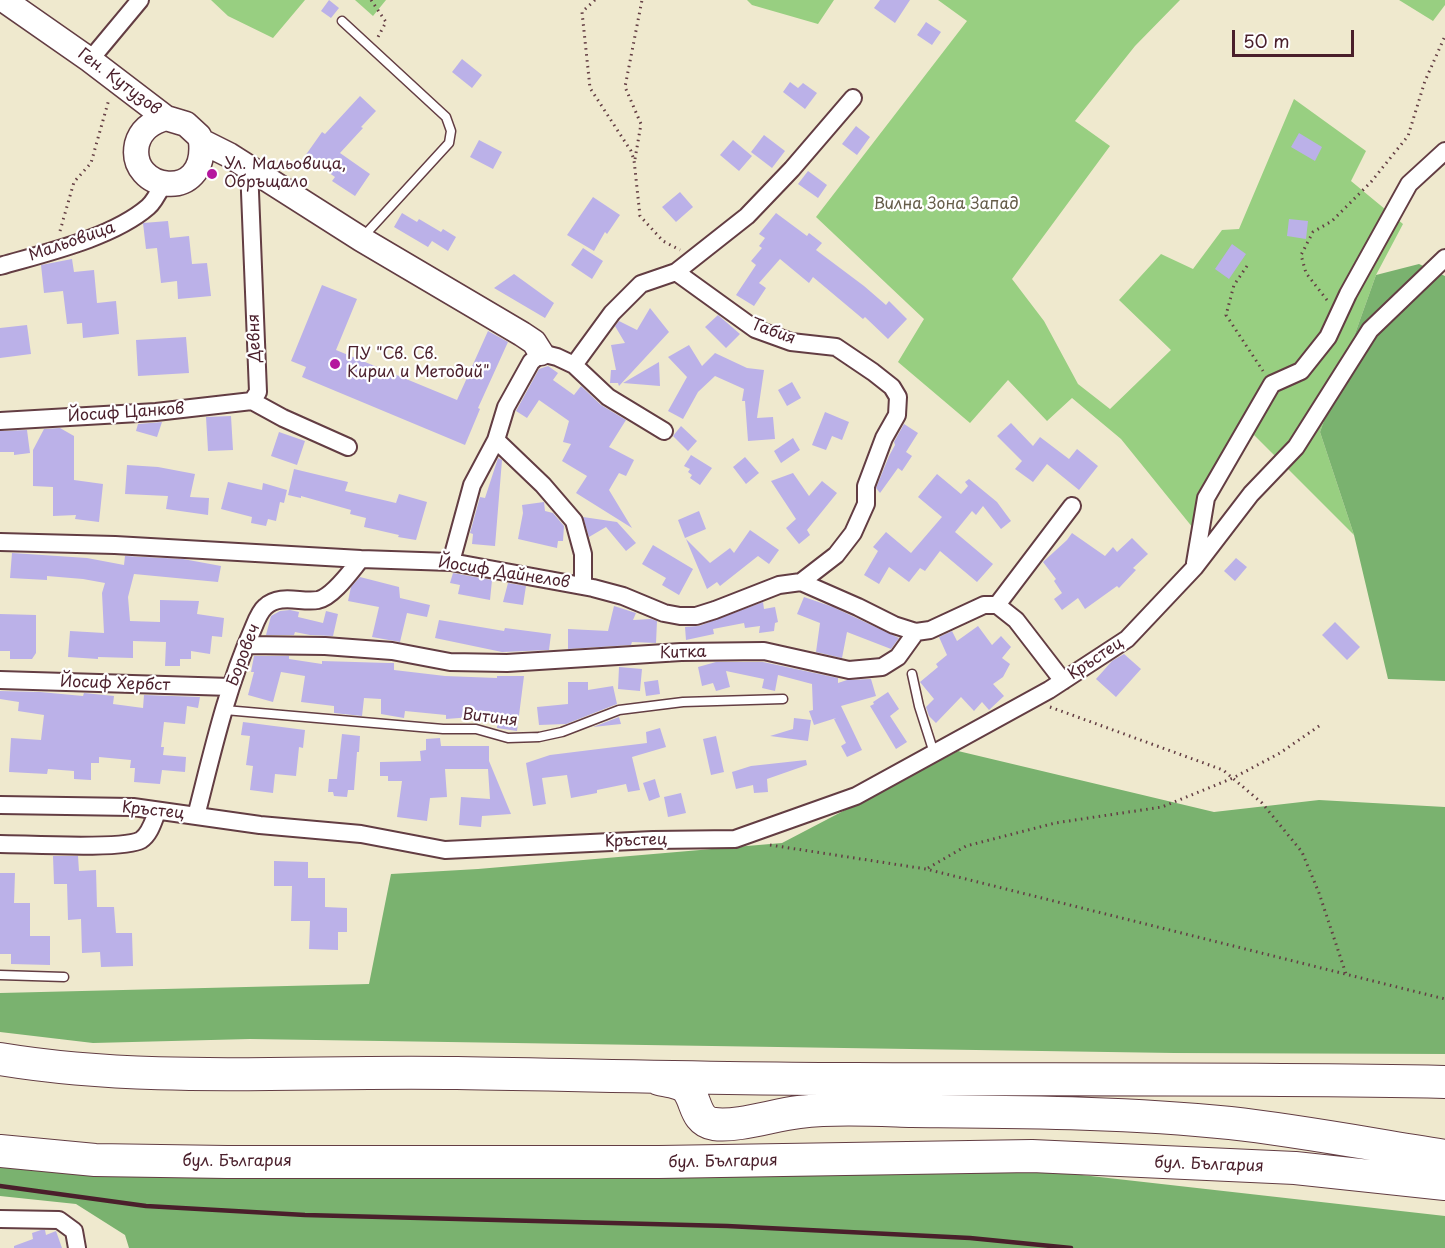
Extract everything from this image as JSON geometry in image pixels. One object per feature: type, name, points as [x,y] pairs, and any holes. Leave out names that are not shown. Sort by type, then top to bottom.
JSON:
[{"type":"highway","points":[[0,1059],[153,1074],[454,1073],[847,1079],[1237,1078],[1445,1082]]},
{"type":"highway","points":[[652,1077],[688,1089],[699,1113],[704,1120],[712,1124],[734,1124],[792,1113],[826,1110],[1035,1111],[1132,1115],[1231,1123],[1445,1156]]},
{"type":"highway","name":"бул. България","points":[[0,1151],[95,1160],[227,1162],[682,1162],[1032,1156],[1295,1168],[1445,1184]]},
{"type":"street","name":"Ген. Кутузов","points":[[4,0],[90,60],[166,118],[186,124],[199,136],[201,141],[249,167],[361,238],[522,334],[534,342],[541,353]]},
{"type":"street","points":[[90,60],[140,0]]},
{"type":"street","points":[[574,365],[612,313],[641,284],[676,272],[747,216],[792,169],[853,98]]},
{"type":"street","points":[[166,118],[155,121],[145,128],[136,150],[138,161],[152,180],[163,184],[177,184],[190,178],[201,162],[203,155],[201,141]]},
{"type":"street","points":[[1195,567],[1206,498],[1272,384],[1301,371],[1328,337],[1378,237],[1409,184],[1445,151]]},
{"type":"street","name":"Девня","points":[[249,167],[258,392],[252,401]]},
{"type":"street","name":"Мальовица","points":[[0,266],[54,250],[122,225],[149,206],[163,184]]},
{"type":"street","name":"Кръстец","points":[[0,805],[133,807],[261,825],[361,834],[445,850],[653,840],[735,839],[856,796],[1031,700],[1127,639],[1195,567],[1251,494],[1296,447],[1370,330],[1445,258]]},
{"type":"street","name":"Табия","points":[[676,272],[755,329],[791,342],[836,347],[892,387],[898,397],[897,415],[884,438],[866,486],[866,504],[853,533],[836,555],[801,582]]},
{"type":"street","points":[[451,562],[472,485],[496,440],[506,407],[531,362],[541,353],[574,365],[608,397],[664,431]]},
{"type":"street","points":[[252,401],[283,418],[348,447]]},
{"type":"street","name":"Йосиф Цанков","points":[[0,421],[156,412],[252,401]]},
{"type":"street","points":[[496,440],[536,477],[574,521],[583,554],[583,586]]},
{"type":"street","points":[[997,605],[1072,506]]},
{"type":"street","name":"Йосиф Дайнелов","points":[[0,542],[115,545],[361,560],[451,562],[583,586],[622,596],[664,613],[696,616],[779,585],[801,582]]},
{"type":"street","name":"Боровеч","points":[[196,816],[231,687],[246,645],[264,607],[286,599],[319,600],[329,595],[361,560]]},
{"type":"street","points":[[801,582],[894,625],[916,632],[930,630],[984,605],[997,605],[1016,620],[1063,681]]},
{"type":"street","name":"Китка","points":[[246,645],[336,647],[392,651],[450,662],[507,663],[681,652],[764,651],[849,670],[882,667],[898,657],[916,632]]},
{"type":"street","name":"Йосиф Хербст","points":[[0,680],[231,687]]},
{"type":"street","points":[[0,844],[132,843],[149,832],[157,812]]},
{"type":"street","points":[[0,1219],[59,1220],[74,1232],[77,1248]]},
{"type":"lane","points":[[342,21],[446,117],[451,131],[449,142],[361,238]]},
{"type":"lane","points":[[912,674],[918,706],[935,754]]},
{"type":"lane","name":"Витиня","points":[[225,710],[443,729],[476,729],[508,738],[540,737],[562,732],[620,711],[683,702],[783,699]]},
{"type":"lane","points":[[0,975],[64,977]]},
{"type":"path","points":[[371,0],[386,22],[377,36],[388,63]]},
{"type":"path","points":[[595,0],[582,12],[590,88],[632,151],[640,216],[663,241],[695,258]]},
{"type":"path","points":[[634,160],[642,124],[626,87],[642,0]]},
{"type":"path","points":[[1338,315],[1306,273],[1301,255],[1313,232],[1332,221],[1371,182],[1408,136],[1425,81],[1445,36]]},
{"type":"path","points":[[54,250],[74,182],[91,163],[103,126],[114,78]]},
{"type":"path","points":[[1247,266],[1234,285],[1226,315],[1272,384]]},
{"type":"path","points":[[1031,700],[1223,770],[1262,803],[1302,852],[1319,893],[1346,975]]},
{"type":"path","points":[[926,869],[966,846],[1055,823],[1162,807],[1233,778],[1280,753],[1322,724]]},
{"type":"path","points":[[769,844],[926,869],[1445,999]]},
{"type":"green space","points":[[211,0],[305,0],[273,38],[228,16]]},
{"type":"green space","points":[[355,0],[386,0],[373,16]]},
{"type":"green space","points":[[747,0],[834,0],[818,24],[752,5]]},
{"type":"green space","name":"Вилна Зона Запад","points":[[938,0],[1180,0],[1135,46],[1075,121],[1110,146],[1012,279],[1044,321],[1078,384],[1110,409],[1171,350],[1119,300],[1161,254],[1193,269],[1222,230],[1239,229],[1294,99],[1366,151],[1351,181],[1403,224],[1376,275],[1320,432],[1354,535],[1254,435],[1193,528],[1121,439],[1072,398],[1047,421],[1008,380],[970,423],[898,362],[924,319],[816,217],[967,21]]},
{"type":"green space","points":[[1399,0],[1445,0],[1445,5],[1433,21]]},
{"type":"green space","points":[[1419,264],[1445,276],[1445,681],[1388,679],[1354,535],[1320,432],[1376,275]]},
{"type":"green space","points":[[958,751],[1214,812],[1319,800],[1445,807],[1445,1054],[1174,1053],[250,1039],[93,1043],[0,1032],[0,993],[369,984],[391,874],[478,869],[782,843]]},
{"type":"green space","points":[[0,1159],[696,1170],[1064,1173],[1445,1216],[1445,1248],[129,1248],[125,1235],[76,1204],[0,1196]]},
{"type":"building","points":[[329,0],[339,8],[331,18],[321,11]]},
{"type":"building","points":[[880,0],[910,0],[895,23],[874,8]]},
{"type":"building","points":[[926,22],[941,32],[932,45],[917,35]]},
{"type":"building","points":[[462,59],[482,75],[472,88],[452,72]]},
{"type":"building","points":[[790,82],[798,88],[803,83],[817,93],[805,109],[783,92]]},
{"type":"building","points":[[360,96],[376,111],[340,153],[370,174],[355,196],[332,181],[335,177],[305,156],[322,132],[325,134]]},
{"type":"building","points":[[856,126],[870,137],[857,155],[842,144]]},
{"type":"building","points":[[1299,133],[1322,147],[1315,161],[1291,147]]},
{"type":"building","points":[[764,135],[785,151],[772,168],[751,152]]},
{"type":"building","points":[[479,140],[502,152],[493,169],[470,157]]},
{"type":"building","points":[[733,140],[752,156],[739,171],[720,155]]},
{"type":"building","points":[[808,171],[827,185],[818,198],[798,184]]},
{"type":"building","points":[[680,192],[693,207],[676,222],[662,207]]},
{"type":"building","points":[[593,197],[620,215],[607,234],[605,232],[594,251],[567,235]]},
{"type":"building","points":[[402,213],[417,222],[419,219],[441,232],[443,229],[456,237],[448,251],[432,241],[428,247],[394,227]]},
{"type":"building","points":[[776,213],[807,236],[809,233],[822,243],[816,250],[886,305],[889,301],[907,319],[888,339],[865,317],[863,319],[813,277],[809,283],[780,259],[759,283],[766,288],[754,306],[736,295],[756,265],[751,261],[762,248],[759,246],[765,238],[759,234]]},
{"type":"building","points":[[1289,219],[1308,221],[1306,239],[1287,236]]},
{"type":"building","points":[[168,221],[170,238],[189,236],[192,264],[207,263],[211,296],[178,299],[177,281],[161,283],[157,248],[146,249],[143,223]]},
{"type":"building","points":[[1232,244],[1246,254],[1229,279],[1215,269]]},
{"type":"building","points":[[583,248],[603,261],[592,279],[571,265]]},
{"type":"building","points":[[72,259],[74,272],[94,270],[97,303],[116,301],[119,334],[83,338],[82,323],[67,324],[63,291],[44,293],[41,265]]},
{"type":"building","points":[[514,274],[554,303],[545,318],[494,288]]},
{"type":"building","name":"ПУ \"Св. Св. Кирил и Методий\"","points":[[322,285],[357,299],[336,350],[457,400],[488,331],[508,342],[478,408],[480,409],[465,445],[302,377],[306,367],[291,361]]},
{"type":"building","points":[[650,308],[669,332],[619,386],[618,383],[610,383],[611,370],[616,370],[611,345],[625,343],[615,326],[619,321],[637,330]]},
{"type":"building","points":[[718,315],[740,334],[726,348],[705,327]]},
{"type":"building","points":[[27,325],[31,354],[0,358],[0,328]]},
{"type":"building","points":[[186,337],[189,373],[138,376],[136,340]]},
{"type":"building","points":[[689,345],[702,366],[715,353],[747,368],[764,370],[757,418],[773,417],[775,439],[748,441],[745,401],[742,401],[744,389],[715,376],[698,392],[683,419],[668,411],[687,377],[668,357]]},
{"type":"building","points":[[659,362],[660,386],[623,383]]},
{"type":"building","points":[[548,366],[558,373],[553,380],[574,395],[581,386],[601,405],[626,420],[609,447],[634,460],[626,476],[619,473],[609,490],[632,528],[576,493],[587,476],[562,461],[571,444],[563,442],[569,421],[539,400],[527,418],[516,411],[539,369]]},
{"type":"building","points":[[792,382],[801,398],[787,406],[778,390]]},
{"type":"building","points":[[825,412],[849,422],[842,440],[832,436],[826,450],[812,445]]},
{"type":"building","points":[[231,416],[233,450],[208,451],[206,417]]},
{"type":"building","points":[[162,422],[157,437],[136,431],[138,424]]},
{"type":"building","points":[[1011,423],[1033,446],[1040,437],[1069,459],[1077,449],[1098,466],[1079,490],[1047,464],[1033,482],[1015,469],[1022,461],[997,436]]},
{"type":"building","points":[[904,424],[918,433],[906,452],[912,456],[902,471],[898,468],[880,493],[876,488],[895,445],[894,442]]},
{"type":"building","points":[[681,426],[697,441],[688,451],[673,436]]},
{"type":"building","points":[[60,428],[74,436],[74,480],[103,484],[99,522],[75,519],[76,515],[53,516],[53,487],[33,486],[33,450],[44,429]]},
{"type":"building","points":[[27,430],[30,453],[14,455],[14,452],[0,452],[0,431]]},
{"type":"building","points":[[279,432],[305,441],[297,465],[271,456]]},
{"type":"building","points":[[793,438],[800,450],[781,463],[774,451]]},
{"type":"building","points":[[691,455],[712,468],[700,485],[690,478],[692,475],[688,472],[690,469],[684,466]]},
{"type":"building","points":[[745,457],[759,473],[746,484],[733,467]]},
{"type":"building","points":[[498,458],[502,460],[495,546],[472,544],[473,534],[470,533],[480,497],[485,498]]},
{"type":"building","points":[[127,465],[158,467],[195,474],[190,497],[209,498],[208,515],[166,509],[168,496],[125,494]]},
{"type":"building","points":[[294,469],[348,482],[345,491],[396,503],[399,494],[427,502],[416,540],[364,527],[366,518],[350,514],[351,510],[301,496],[301,498],[288,495]]},
{"type":"building","points":[[793,473],[809,496],[822,481],[837,493],[807,530],[810,535],[799,544],[786,528],[796,519],[771,481]]},
{"type":"building","points":[[937,474],[961,494],[968,486],[965,482],[969,479],[997,502],[1011,521],[1001,529],[983,506],[976,515],[972,511],[955,532],[993,564],[977,582],[940,551],[925,571],[920,568],[909,582],[889,567],[879,584],[864,575],[878,551],[873,547],[886,532],[911,553],[942,517],[918,497]]},
{"type":"building","points":[[228,482],[262,490],[263,483],[287,490],[284,503],[280,502],[276,521],[268,519],[266,526],[251,523],[252,517],[221,509]]},
{"type":"building","points":[[544,502],[545,511],[553,513],[564,526],[563,541],[558,541],[557,548],[518,539],[523,513],[522,505]]},
{"type":"building","points":[[699,511],[706,529],[685,538],[678,520]]},
{"type":"building","points":[[583,517],[617,522],[636,543],[626,551],[606,527],[589,537]]},
{"type":"building","points":[[750,530],[779,550],[769,564],[758,556],[720,586],[717,582],[707,589],[686,539],[710,563],[730,548],[734,553]]},
{"type":"building","points":[[1072,533],[1105,556],[1113,547],[1117,552],[1132,538],[1148,554],[1133,568],[1136,570],[1119,588],[1117,586],[1085,609],[1078,598],[1062,610],[1054,599],[1062,593],[1054,581],[1056,579],[1043,562]]},
{"type":"building","points":[[653,545],[693,569],[679,595],[662,585],[666,578],[642,564]]},
{"type":"building","points":[[12,553],[87,558],[124,565],[125,556],[183,559],[221,566],[218,582],[134,574],[128,597],[130,621],[160,622],[160,600],[199,601],[197,614],[224,618],[222,637],[212,636],[210,654],[191,651],[191,659],[180,659],[180,666],[165,666],[166,642],[133,641],[133,658],[68,657],[70,631],[104,633],[102,593],[105,583],[47,576],[47,580],[10,578]]},
{"type":"building","points":[[1236,558],[1247,567],[1235,581],[1224,571]]},
{"type":"building","points":[[453,573],[492,580],[490,600],[458,594],[460,585],[450,583]]},
{"type":"building","points":[[360,577],[399,587],[400,598],[430,605],[427,617],[407,613],[400,642],[372,637],[379,607],[348,601],[351,587]]},
{"type":"building","points":[[508,583],[526,586],[523,605],[503,602]]},
{"type":"building","points":[[804,597],[833,607],[899,638],[891,649],[847,632],[842,658],[816,652],[820,623],[797,614]]},
{"type":"building","points":[[763,602],[764,609],[775,607],[778,622],[775,623],[774,631],[759,633],[760,626],[745,628],[744,623],[713,629],[714,634],[686,640],[685,627],[699,626]]},
{"type":"building","points":[[614,606],[636,613],[633,620],[657,621],[656,643],[632,642],[631,645],[568,649],[568,629],[608,631]]},
{"type":"building","points":[[280,611],[299,612],[298,617],[323,623],[326,611],[338,614],[333,636],[295,632],[294,635],[266,635],[271,616]]},
{"type":"building","points":[[0,614],[36,615],[36,653],[32,659],[10,659],[10,651],[0,651]]},
{"type":"building","points":[[439,620],[504,631],[505,628],[551,634],[549,650],[502,652],[435,638]]},
{"type":"building","points":[[1335,622],[1360,647],[1347,660],[1322,635]]},
{"type":"building","points":[[978,626],[992,645],[1001,636],[1011,647],[1002,658],[1010,664],[1003,677],[993,684],[1004,696],[989,710],[982,702],[974,711],[961,697],[936,723],[929,716],[926,707],[934,699],[920,682],[938,667],[936,664],[947,655],[939,637],[952,631],[957,641]]},
{"type":"building","points":[[1124,654],[1141,669],[1116,697],[1096,679],[1112,661]]},
{"type":"building","points":[[254,656],[289,656],[289,659],[322,664],[322,661],[394,663],[394,670],[445,676],[497,678],[497,676],[524,676],[517,731],[497,728],[498,715],[446,719],[446,715],[405,711],[404,718],[381,714],[381,699],[364,698],[362,716],[334,713],[334,706],[301,702],[305,676],[281,672],[273,702],[248,695],[254,672],[251,672]]},
{"type":"building","points":[[716,662],[763,662],[838,678],[838,683],[847,680],[871,679],[876,696],[841,706],[862,750],[847,757],[841,746],[846,743],[834,719],[836,718],[814,725],[809,711],[813,710],[812,684],[778,675],[775,691],[762,688],[764,679],[726,671],[730,687],[716,691],[713,683],[702,686],[698,667]]},
{"type":"building","points":[[619,667],[642,669],[640,691],[618,689]]},
{"type":"building","points":[[658,680],[660,694],[646,696],[644,682]]},
{"type":"building","points":[[568,682],[588,682],[588,690],[613,686],[617,704],[566,724],[539,725],[537,707],[568,704]]},
{"type":"building","points":[[0,691],[114,696],[113,704],[143,708],[144,695],[200,697],[198,708],[187,706],[185,724],[164,722],[161,747],[164,747],[163,755],[186,757],[185,772],[162,770],[160,784],[134,782],[135,768],[130,768],[131,760],[99,757],[99,763],[91,763],[91,780],[74,779],[74,771],[48,769],[47,774],[9,772],[11,738],[41,740],[44,715],[18,711],[19,702],[0,699]]},
{"type":"building","points":[[888,692],[899,709],[890,716],[907,742],[896,749],[870,706]]},
{"type":"building","points":[[619,717],[621,724],[593,727]]},
{"type":"building","points":[[794,718],[811,720],[808,741],[770,736],[793,729]]},
{"type":"building","points":[[243,722],[305,730],[303,748],[299,747],[296,776],[275,774],[273,793],[250,790],[253,766],[246,765],[250,736],[241,735]]},
{"type":"building","points":[[660,728],[666,747],[632,757],[640,790],[628,792],[626,784],[571,798],[567,775],[542,778],[546,804],[533,806],[526,763],[550,755],[647,743],[646,732]]},
{"type":"building","points":[[342,734],[360,736],[354,790],[348,790],[347,797],[334,796],[333,792],[328,792],[329,779],[337,779]]},
{"type":"building","points":[[716,736],[724,772],[711,775],[703,739]]},
{"type":"building","points":[[440,738],[441,746],[489,746],[489,761],[511,814],[482,816],[481,827],[459,825],[461,797],[490,799],[488,769],[445,769],[447,797],[430,798],[427,821],[397,817],[402,781],[388,781],[388,776],[380,776],[380,762],[421,761],[420,751],[426,750],[426,739]]},
{"type":"building","points":[[806,760],[807,765],[767,779],[768,792],[754,793],[753,785],[736,789],[732,772],[751,766]]},
{"type":"building","points":[[655,779],[660,797],[649,801],[643,783]]},
{"type":"building","points":[[681,793],[686,813],[668,817],[664,797]]},
{"type":"building","points":[[53,856],[78,856],[79,871],[96,870],[97,907],[114,907],[116,933],[132,933],[133,966],[101,967],[100,952],[82,953],[81,919],[68,920],[67,884],[54,884]]},
{"type":"building","points":[[274,861],[308,862],[308,878],[325,878],[325,907],[347,908],[347,932],[338,932],[338,950],[309,949],[310,921],[291,921],[292,886],[274,886]]},
{"type":"building","points":[[0,873],[15,873],[14,903],[30,903],[30,936],[50,936],[50,965],[11,964],[11,954],[0,954]]},
{"type":"building","points":[[45,1230],[46,1235],[56,1231],[62,1248],[14,1248],[14,1246],[33,1239],[32,1233]]},
{"type":"railway","points":[[0,1186],[146,1206],[305,1215],[727,1226],[970,1238],[1071,1248]]},
{"type":"place","name":"Ул. Мальовица, Обръщало","points":[[212,174]]},
{"type":"place","name":"ПУ \"Св. Св. Кирил и Методий\"","points":[[335,364]]}]
